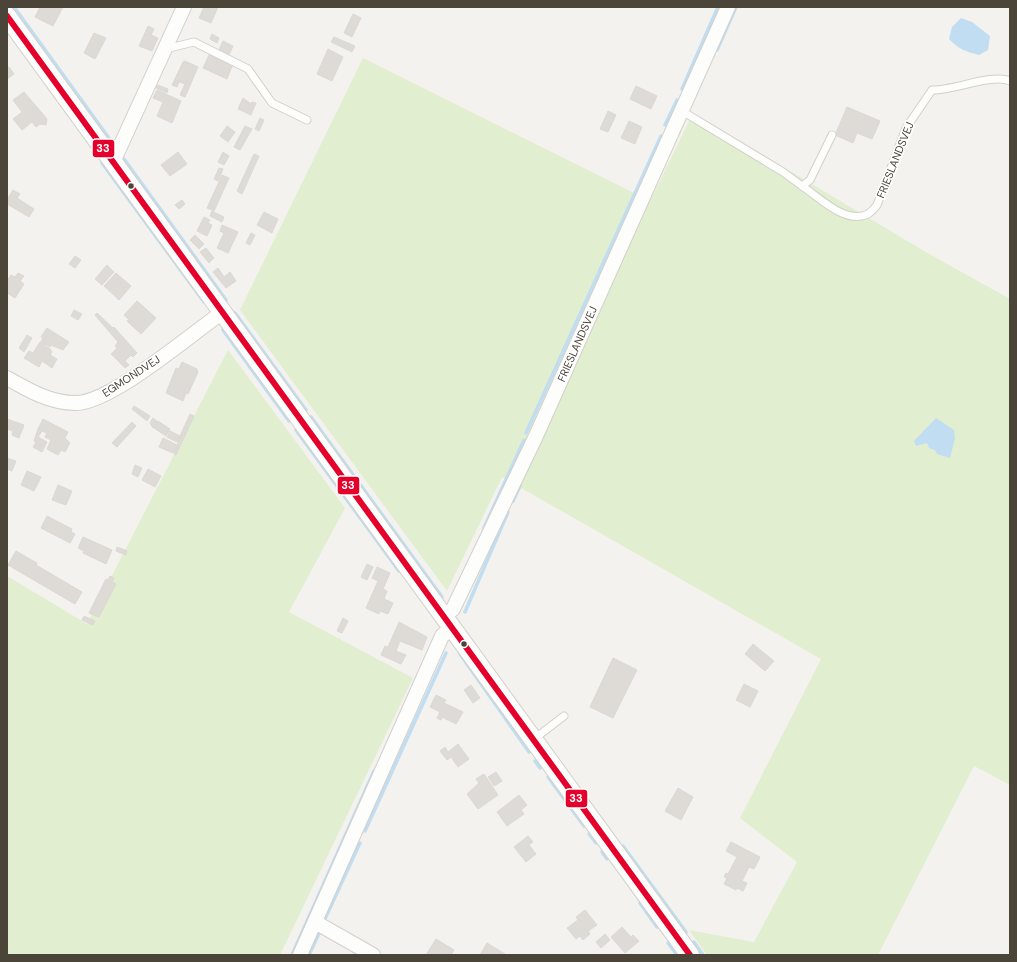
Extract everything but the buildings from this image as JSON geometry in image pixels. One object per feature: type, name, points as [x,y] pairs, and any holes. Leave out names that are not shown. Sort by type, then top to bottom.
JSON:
[{"type":"street","points":[[113,162],[184,7]]},
{"type":"street","name":"FRIESLANDSVEJ","points":[[300,955],[453,609],[536,436],[728,7]]},
{"type":"street","points":[[7,16],[690,955]]},
{"type":"street","name":"EGMONDVEJ","points":[[7,378],[43,397],[76,403],[96,399],[118,388],[223,312]]},
{"type":"street","points":[[315,922],[373,955]]},
{"type":"lane","points":[[165,49],[194,42],[248,69],[272,103],[307,120]]},
{"type":"lane","name":"FRIESLANDSVEJ","points":[[682,111],[783,172],[842,213],[854,217],[868,214],[877,205],[906,128],[932,90],[940,90],[993,80],[1010,81]]},
{"type":"lane","points":[[802,186],[810,180],[832,135]]},
{"type":"lane","points":[[533,740],[564,716]]},
{"type":"green space","points":[[363,58],[650,201],[693,113],[924,251],[1010,299],[1010,785],[974,766],[878,955],[707,955],[689,930],[754,942],[797,862],[740,818],[821,659],[502,477],[447,591],[240,310]]},
{"type":"green space","points":[[228,350],[345,508],[289,612],[413,678],[280,955],[7,955],[7,576],[87,624]]},
{"type":"water","points":[[961,18],[972,22],[990,36],[988,50],[979,55],[975,54],[959,48],[949,39],[952,27]]},
{"type":"water","points":[[936,418],[954,430],[955,438],[950,458],[937,454],[935,450],[929,448],[927,443],[916,446],[914,441]]},
{"type":"waterway","points":[[14,7],[111,141]]},
{"type":"waterway","points":[[682,89],[718,7]]},
{"type":"waterway","points":[[717,50],[736,7]]},
{"type":"waterway","points":[[665,125],[677,100]]},
{"type":"waterway","points":[[526,433],[661,136]]},
{"type":"waterway","points":[[124,159],[226,300]]},
{"type":"waterway","points":[[102,163],[204,302]]},
{"type":"waterway","points":[[235,313],[306,410]]},
{"type":"waterway","points":[[223,330],[289,421]]},
{"type":"waterway","points":[[311,417],[442,597]]},
{"type":"waterway","points":[[296,430],[399,571]]},
{"type":"waterway","points":[[484,528],[524,440]]},
{"type":"waterway","points":[[513,501],[520,486]]},
{"type":"waterway","points":[[465,612],[508,512]]},
{"type":"waterway","points":[[365,831],[446,653]]},
{"type":"waterway","points":[[460,654],[529,752]]},
{"type":"waterway","points":[[535,761],[540,768]]},
{"type":"waterway","points":[[292,955],[374,771]]},
{"type":"waterway","points":[[548,777],[584,826]]},
{"type":"waterway","points":[[589,834],[596,843]]},
{"type":"waterway","points":[[323,923],[360,843]]},
{"type":"waterway","points":[[623,846],[686,932]]},
{"type":"waterway","points":[[602,852],[607,859]]},
{"type":"waterway","points":[[640,903],[657,927]]},
{"type":"waterway","points":[[309,955],[321,929]]},
{"type":"waterway","points":[[694,942],[703,955]]},
{"type":"waterway","points":[[668,943],[677,955]]},
{"type":"transit line","name":"33","points":[[7,16],[690,955]]}]
